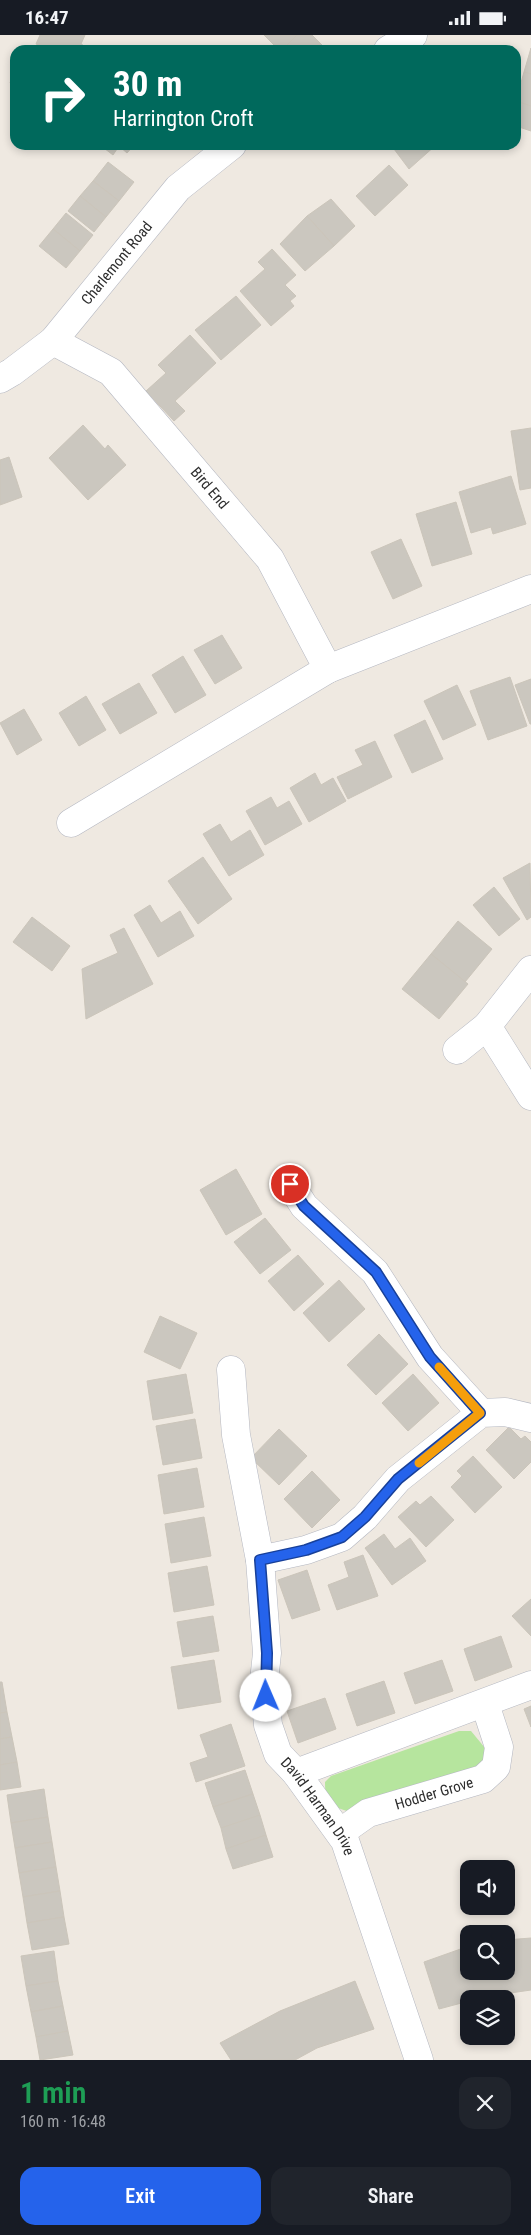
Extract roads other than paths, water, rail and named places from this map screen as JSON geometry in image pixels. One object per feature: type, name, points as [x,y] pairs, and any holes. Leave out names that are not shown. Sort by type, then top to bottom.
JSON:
[{"type":"street","points":[[396,45],[413,35]]},
{"type":"street","name":"Charlemont Road","points":[[0,379],[53,341],[178,188],[226,150]]},
{"type":"street","name":"Bird End","points":[[53,341],[111,372],[270,559],[328,669]]},
{"type":"street","points":[[71,823],[328,669],[531,589]]},
{"type":"street","points":[[457,1050],[487,1026],[531,970]]},
{"type":"street","points":[[487,1026],[531,1096]]},
{"type":"street","points":[[290,1184],[304,1206],[376,1272],[430,1357],[480,1413]]},
{"type":"street","name":"David Harman Drive","points":[[231,1370],[236,1435],[260,1560],[267,1653],[264,1681],[268,1725],[278,1754],[296,1773],[341,1832],[419,2060]]},
{"type":"street","points":[[260,1560],[306,1550],[342,1537],[365,1517],[398,1479],[480,1413],[505,1412],[531,1418]]},
{"type":"street","points":[[296,1773],[485,1704],[531,1685]]},
{"type":"street","name":"Hodder Grove","points":[[341,1832],[368,1813],[483,1779],[496,1767],[500,1747],[485,1704]]}]
